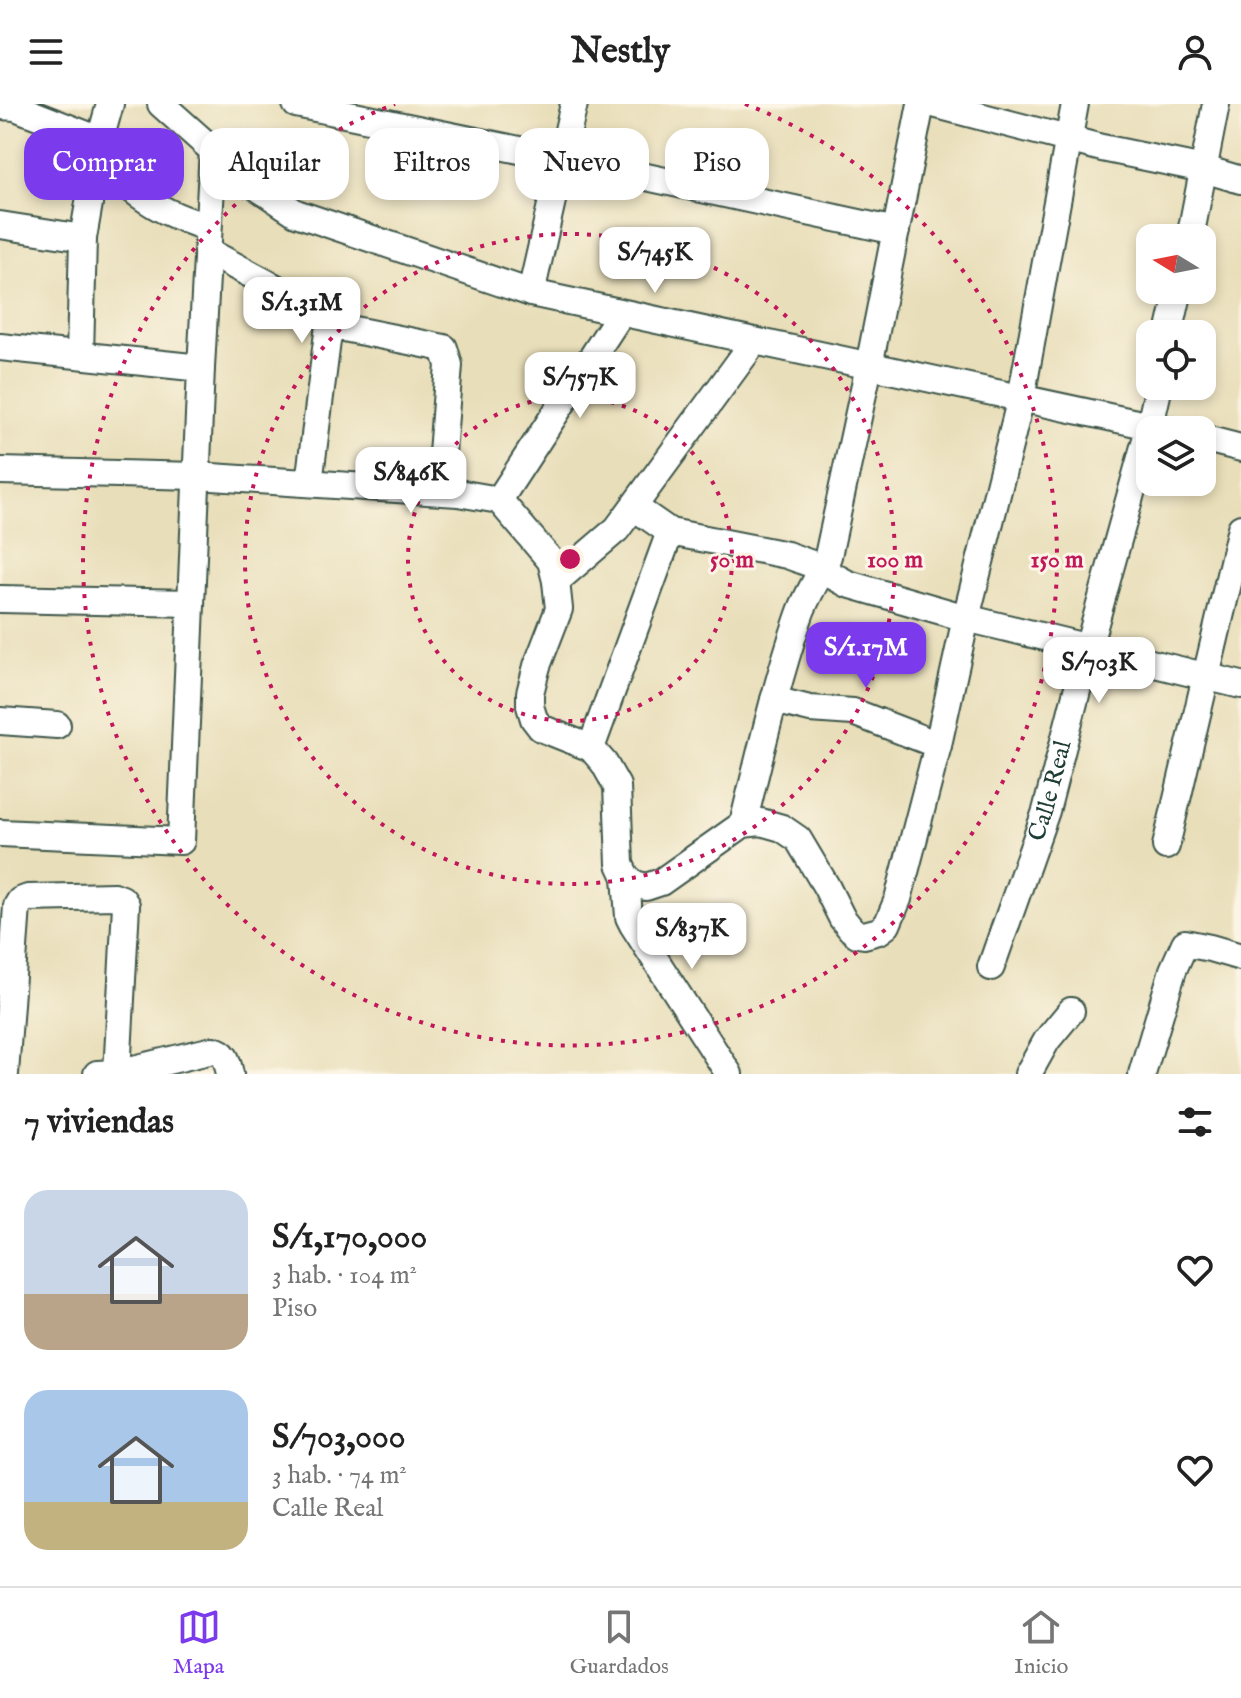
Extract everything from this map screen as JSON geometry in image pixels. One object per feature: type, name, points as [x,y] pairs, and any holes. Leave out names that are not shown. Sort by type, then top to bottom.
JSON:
[{"type":"street","points":[[104,128],[110,104]]},
{"type":"street","points":[[161,104],[200,138]]},
{"type":"street","points":[[296,104],[515,149]]},
{"type":"street","points":[[569,128],[574,104]]},
{"type":"street","points":[[743,824],[799,616],[828,556],[921,104]]},
{"type":"street","points":[[933,104],[1202,177],[1241,180]]},
{"type":"street","points":[[626,877],[646,887],[661,882],[743,824],[761,822],[782,828],[798,839],[842,918],[857,934],[879,931],[887,925],[898,899],[938,745],[1021,398],[1075,104]]},
{"type":"street","points":[[1193,224],[1216,104]]},
{"type":"street","points":[[0,106],[15,107],[56,128]]},
{"type":"street","points":[[1202,177],[1241,199]]},
{"type":"street","points":[[649,178],[896,231]]},
{"type":"street","points":[[80,355],[83,238],[90,200]]},
{"type":"street","points":[[147,200],[324,316],[329,325],[309,483]]},
{"type":"street","points":[[0,833],[181,841],[210,200]]},
{"type":"street","points":[[276,200],[296,213],[531,293],[1136,423]]},
{"type":"street","points":[[531,293],[553,200]]},
{"type":"street","points":[[0,225],[83,238]]},
{"type":"street","points":[[499,500],[621,313]]},
{"type":"street","points":[[329,325],[444,348],[449,365],[439,491]]},
{"type":"street","points":[[556,581],[617,529],[754,342]]},
{"type":"street","points":[[0,347],[201,368]]},
{"type":"street","points":[[1216,442],[1241,448]]},
{"type":"street","points":[[0,471],[197,476],[439,491],[499,500],[551,561],[556,581],[559,609],[530,693],[534,719],[541,728],[591,748],[617,786],[620,864],[626,877],[629,917],[729,1074]]},
{"type":"street","name":"Calle Real","points":[[991,967],[1046,811],[1088,648],[1138,496]]},
{"type":"street","points":[[634,507],[670,532],[787,555],[848,584],[966,618],[1241,685]]},
{"type":"street","points":[[1166,846],[1241,528]]},
{"type":"street","points":[[591,748],[670,532]]},
{"type":"street","points":[[0,599],[191,603]]},
{"type":"street","points":[[774,700],[810,709],[853,712],[938,745]]},
{"type":"street","points":[[0,721],[57,725]]},
{"type":"street","points":[[5,1074],[17,906],[20,901],[28,898],[114,896],[126,905],[110,1074],[213,1050],[226,1056],[230,1074]]},
{"type":"street","points":[[1151,1072],[1173,970],[1185,943],[1241,957]]},
{"type":"street","points":[[1028,1074],[1047,1040],[1071,1011]]}]
